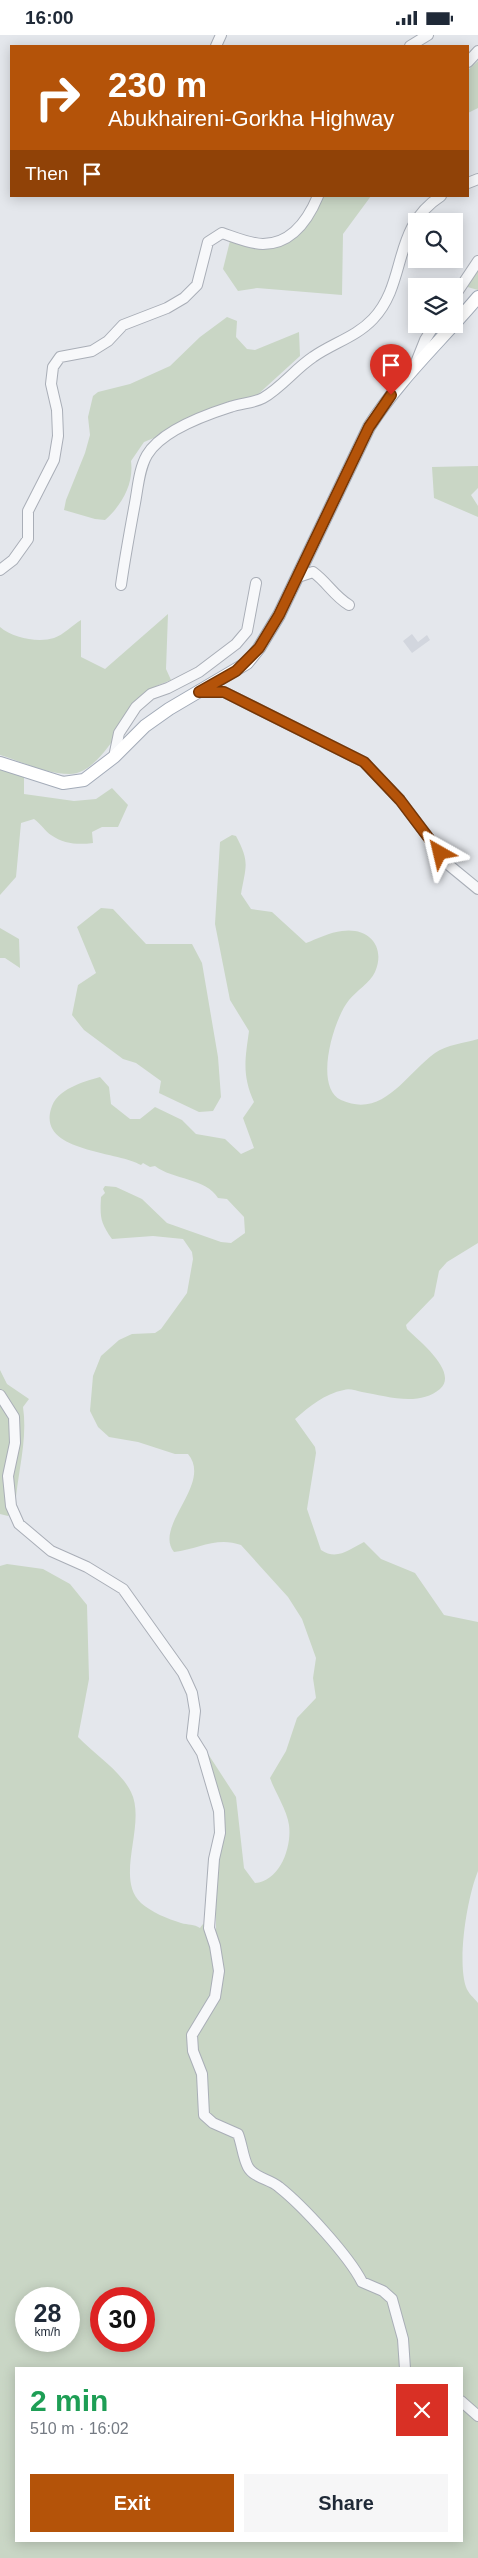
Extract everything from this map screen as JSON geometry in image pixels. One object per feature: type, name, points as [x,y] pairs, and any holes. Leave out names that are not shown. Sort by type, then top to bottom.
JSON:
[{"type":"main road","points":[[0,763],[45,778],[73,783],[93,775],[145,726],[247,663],[259,648],[279,615],[369,427],[414,366],[478,297]]},
{"type":"street","points":[[412,45],[428,35]]},
{"type":"street","points":[[469,61],[478,51]]},
{"type":"street","points":[[0,570],[13,560],[28,539],[28,511],[54,460],[58,436],[57,410],[51,385],[53,367],[60,357],[92,351],[108,341],[123,325],[167,308],[184,298],[197,285],[208,242],[222,233],[263,244],[291,236],[311,214],[318,197]]},
{"type":"street","points":[[121,585],[140,475],[146,455],[157,442],[188,423],[231,406],[262,399],[287,381],[311,358],[346,340],[362,329],[374,318],[384,303],[402,247],[419,215],[428,205],[440,197]]},
{"type":"street","points":[[463,284],[478,261]]},
{"type":"street","points":[[414,366],[424,340],[429,333]]},
{"type":"street","points":[[298,577],[313,572],[326,581],[336,597],[349,605]]},
{"type":"street","points":[[114,757],[119,733],[136,707],[151,694],[168,688],[199,672],[236,644],[247,631],[256,583]]},
{"type":"street","points":[[199,692],[224,692],[364,762],[400,800],[450,866],[478,889]]},
{"type":"street","points":[[0,1395],[14,1417],[16,1443],[8,1477],[11,1506],[20,1524],[51,1551],[87,1567],[123,1589],[183,1673],[192,1693],[195,1711],[192,1737],[202,1753],[219,1811],[220,1833],[214,1859],[209,1928],[215,1946],[219,1971],[215,1997],[192,2035],[193,2051],[202,2074],[204,2115],[213,2123],[238,2134],[248,2167],[255,2175],[265,2178],[284,2192],[354,2266],[362,2282],[383,2291],[392,2299],[403,2339],[404,2367]]},
{"type":"street","points":[[463,2403],[478,2416]]},
{"type":"shaded area","points":[[412,634],[418,642],[427,635],[430,640],[412,653],[403,641]]},
{"type":"green space","points":[[478,61],[478,108],[469,112],[469,69]]},
{"type":"green space","points":[[318,197],[370,197],[343,234],[342,295],[257,288],[238,291],[223,269],[230,241],[262,249],[284,242]]},
{"type":"green space","points":[[478,267],[478,290],[464,286]]},
{"type":"green space","points":[[227,317],[237,321],[236,337],[247,349],[255,350],[299,332],[300,356],[255,397],[144,442],[131,461],[131,478],[126,493],[117,508],[105,520],[64,510],[90,435],[88,417],[93,396],[98,392],[130,384],[170,366],[200,337]]},
{"type":"green space","points":[[478,466],[478,488],[471,495],[478,506],[478,517],[434,498],[432,467]]},
{"type":"green space","points":[[168,614],[166,669],[171,680],[157,685],[150,690],[104,753],[93,764],[82,771],[70,774],[43,770],[0,755],[0,627],[19,637],[41,640],[61,635],[81,620],[81,657],[105,669]]},
{"type":"green space","points":[[0,768],[24,777],[24,794],[74,801],[96,799],[112,788],[128,805],[118,827],[102,827],[92,832],[93,843],[77,844],[56,838],[49,834],[34,819],[21,823],[16,877],[0,895]]},
{"type":"green space","points":[[232,835],[236,836],[245,858],[246,864],[241,894],[251,909],[272,912],[306,943],[333,933],[352,931],[360,932],[367,936],[377,947],[378,963],[375,972],[370,980],[349,1000],[337,1021],[332,1036],[327,1067],[328,1081],[333,1093],[341,1100],[356,1104],[369,1104],[381,1099],[403,1083],[439,1050],[478,1039],[478,1243],[447,1262],[439,1271],[434,1296],[406,1325],[407,1329],[435,1357],[445,1374],[445,1382],[440,1389],[432,1394],[412,1399],[392,1398],[346,1389],[312,1405],[295,1419],[315,1447],[316,1453],[307,1509],[321,1550],[327,1553],[338,1554],[364,1542],[381,1559],[415,1573],[444,1615],[478,1622],[478,1871],[467,1912],[463,1946],[463,1975],[466,1987],[478,2003],[478,2558],[0,2558],[0,1566],[7,1564],[43,1569],[70,1584],[87,1605],[89,1679],[78,1737],[114,1770],[131,1792],[135,1805],[136,1819],[130,1865],[130,1880],[133,1892],[141,1903],[165,1917],[200,1928],[203,1924],[216,1937],[216,1875],[223,1829],[199,1740],[236,1797],[244,1868],[255,1883],[264,1881],[278,1870],[286,1852],[289,1834],[286,1813],[270,1778],[286,1751],[297,1718],[316,1698],[313,1678],[316,1658],[302,1619],[288,1597],[241,1545],[216,1542],[174,1552],[170,1542],[171,1530],[193,1478],[194,1466],[188,1454],[175,1454],[138,1442],[109,1437],[98,1427],[90,1411],[93,1376],[101,1356],[119,1340],[132,1334],[155,1333],[161,1329],[187,1293],[193,1259],[192,1252],[183,1239],[153,1236],[112,1239],[103,1224],[101,1215],[101,1197],[105,1193],[103,1189],[105,1186],[116,1187],[142,1199],[167,1223],[221,1242],[231,1243],[245,1233],[244,1217],[227,1199],[218,1198],[213,1191],[198,1183],[162,1171],[155,1166],[150,1167],[143,1163],[141,1165],[130,1160],[82,1148],[56,1134],[50,1123],[51,1109],[58,1096],[71,1087],[100,1077],[109,1087],[111,1104],[130,1119],[140,1119],[155,1107],[182,1120],[196,1134],[225,1139],[241,1154],[254,1148],[243,1118],[254,1102],[246,1075],[246,1051],[249,1031],[230,1000],[215,924],[220,842]]},
{"type":"green space","points":[[101,908],[113,909],[146,944],[192,944],[202,963],[218,1057],[221,1097],[213,1111],[199,1112],[159,1093],[161,1081],[136,1063],[123,1059],[84,1030],[72,1015],[78,985],[96,973],[77,927]]},
{"type":"green space","points":[[0,928],[19,939],[20,968],[5,958],[0,958]]},
{"type":"green space","points":[[0,1370],[7,1384],[29,1399],[23,1407],[23,1445],[15,1509],[8,1516],[0,1514]]},
{"type":"route","points":[[391,395],[369,427],[298,577],[279,615],[259,648],[247,663],[199,692],[224,692],[364,762],[400,800],[440,853]]}]
